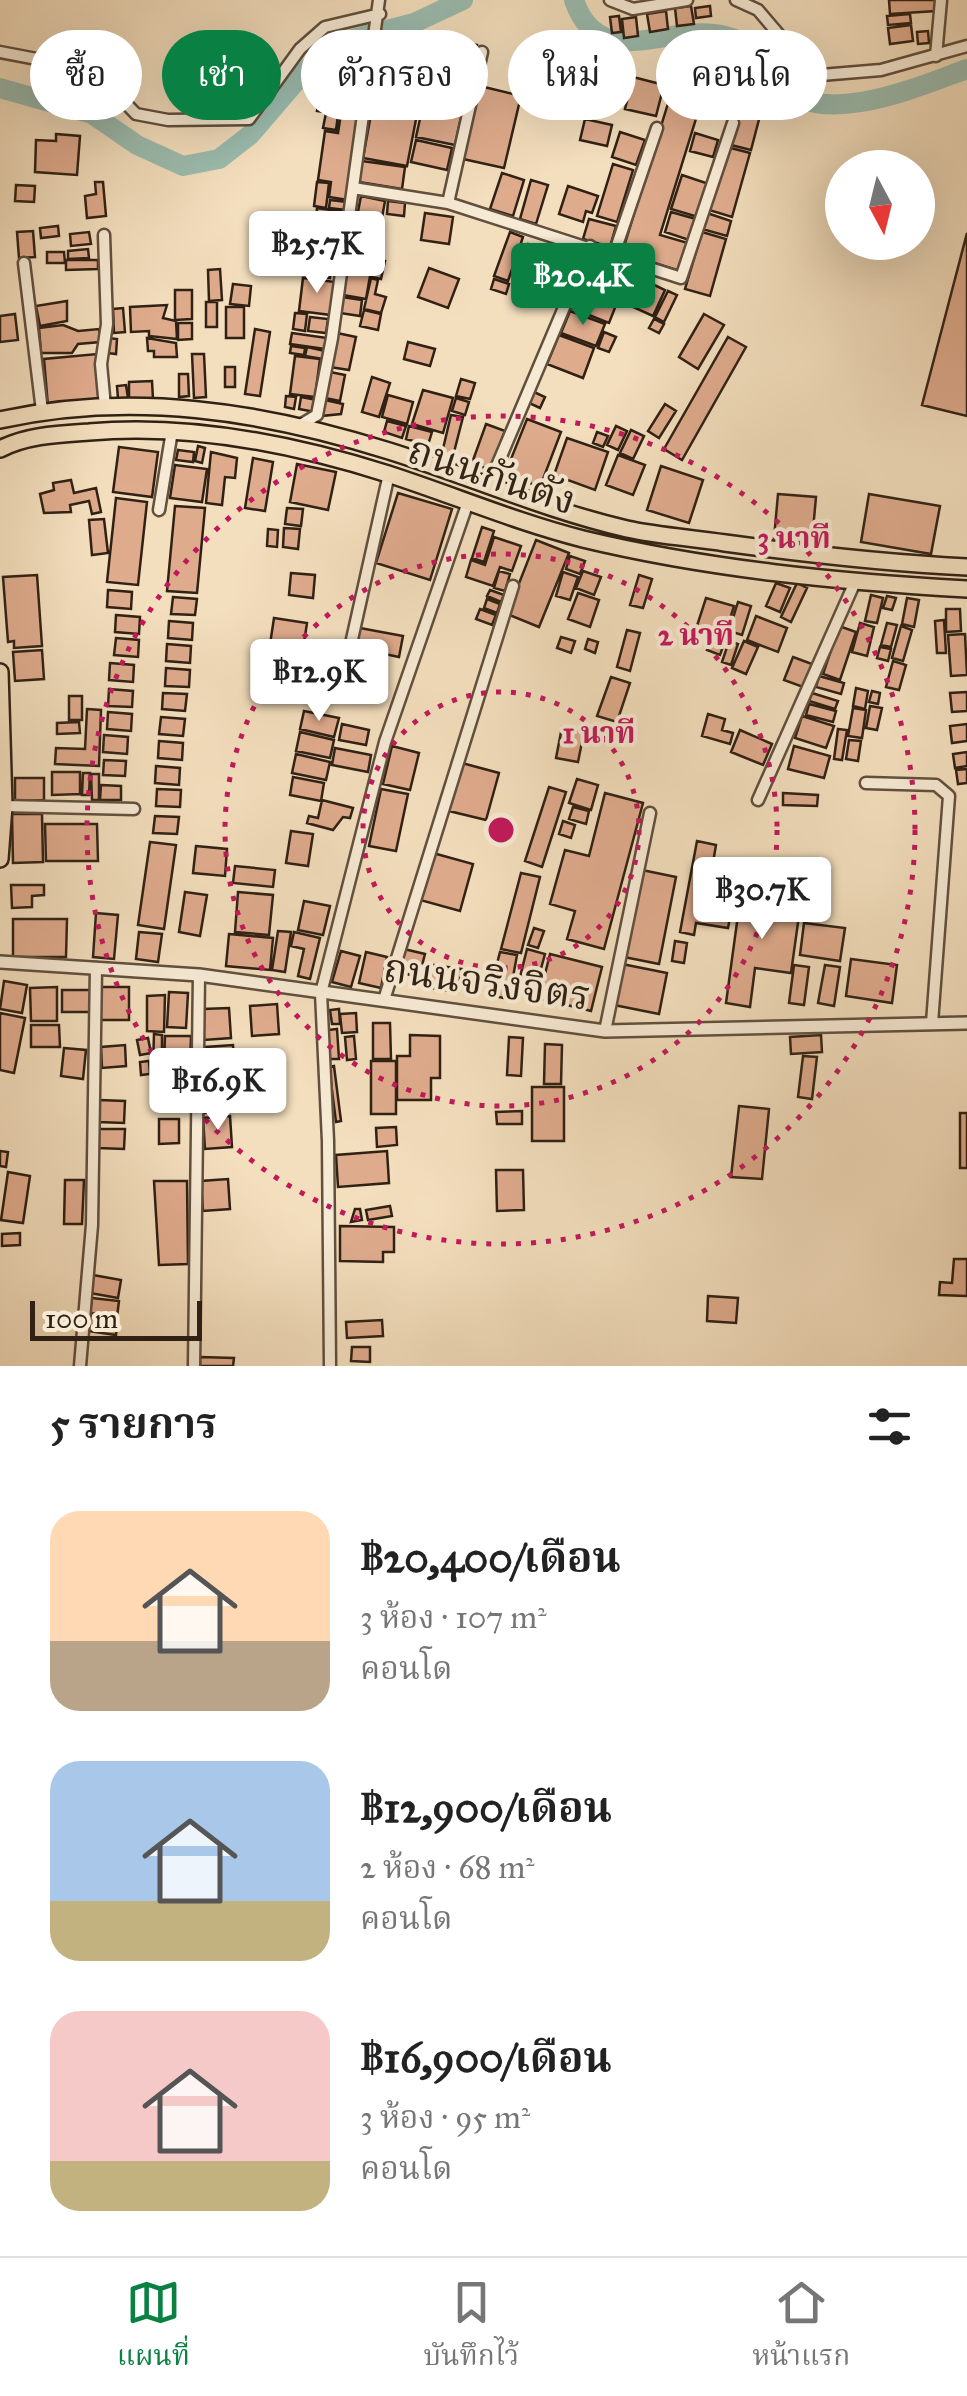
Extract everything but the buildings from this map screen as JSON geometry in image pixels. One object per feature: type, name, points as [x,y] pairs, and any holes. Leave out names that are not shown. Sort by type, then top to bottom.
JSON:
[{"type":"main road","name":"ถนนกันตัง","points":[[0,420],[42,411],[105,407],[207,407],[390,452],[481,486],[629,529],[900,564],[967,567]]},
{"type":"main road","points":[[105,407],[105,430]]},
{"type":"main road","points":[[293,449],[297,428]]},
{"type":"main road","name":"ถนนกันตัง","points":[[0,449],[45,435],[105,430],[172,431],[293,449],[389,474],[467,505],[582,538],[696,560],[855,582],[967,589]]},
{"type":"main road","points":[[467,505],[481,486]]},
{"type":"main road","points":[[696,560],[700,539]]},
{"type":"main road","points":[[895,586],[900,564]]},
{"type":"main road","points":[[0,672],[4,806],[0,859]]},
{"type":"street","points":[[297,428],[317,414],[380,0]]},
{"type":"street","points":[[610,0],[633,9],[687,0]]},
{"type":"street","points":[[736,0],[758,10],[804,64],[821,76],[848,76],[967,46]]},
{"type":"street","points":[[936,56],[941,0]]},
{"type":"street","points":[[0,52],[63,64],[104,81],[136,114],[168,120],[249,119],[300,49],[325,27],[380,14]]},
{"type":"street","points":[[448,203],[467,120]]},
{"type":"street","points":[[354,188],[448,203],[681,278],[733,122]]},
{"type":"street","points":[[614,254],[657,128]]},
{"type":"street","points":[[104,235],[107,324],[101,364],[105,407]]},
{"type":"street","points":[[481,486],[590,246]]},
{"type":"street","points":[[24,263],[42,411]]},
{"type":"street","points":[[159,510],[172,431]]},
{"type":"street","points":[[342,684],[389,474]]},
{"type":"street","points":[[330,1366],[328,1142],[321,993],[385,742],[467,505]]},
{"type":"street","points":[[758,800],[855,582]]},
{"type":"street","points":[[384,1000],[513,586]]},
{"type":"street","points":[[866,783],[936,785],[949,796],[932,1023]]},
{"type":"street","points":[[4,806],[134,810]]},
{"type":"street","points":[[605,1030],[650,812]]},
{"type":"street","name":"ถนนจริงจิตร","points":[[0,962],[198,975],[605,1030],[967,1022]]},
{"type":"street","points":[[80,1366],[92,1225],[96,968]]},
{"type":"street","points":[[194,1366],[198,975]]},
{"type":"waterway","points":[[0,88],[92,114],[137,145],[183,166],[219,159],[250,135],[305,71],[337,43],[414,23],[463,0]]},
{"type":"waterway","points":[[574,0],[585,22],[599,34],[615,40],[694,33],[714,34],[752,45],[778,85],[797,98],[819,104],[844,104],[897,94],[967,69]]}]
